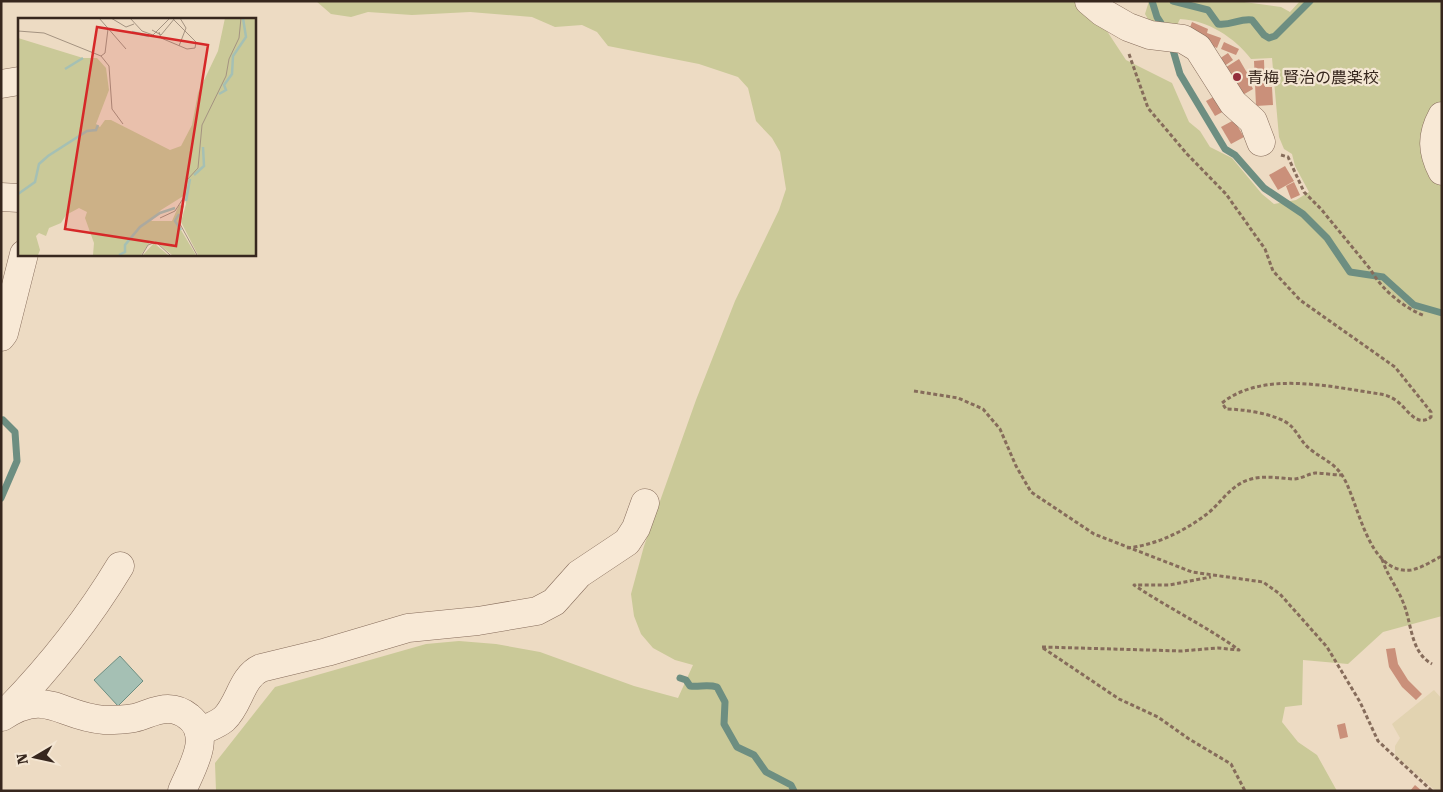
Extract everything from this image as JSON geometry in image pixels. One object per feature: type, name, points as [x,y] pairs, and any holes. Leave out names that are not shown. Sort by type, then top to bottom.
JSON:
[{"type":"street","points":[[1089,1],[1102,12],[1128,27],[1192,43],[1204,54],[1234,102],[1253,121],[1261,142]]},
{"type":"street","points":[[1,84],[18,81]]},
{"type":"street","points":[[1442,116],[1434,136],[1433,147],[1442,171]]},
{"type":"street","points":[[1,197],[18,198]]},
{"type":"street","points":[[1,337],[4,333],[24,255]]},
{"type":"street","points":[[199,732],[223,720],[240,697],[247,679],[254,671],[261,668],[327,652],[408,628],[478,621],[536,611],[554,602],[579,574],[627,542],[636,528],[645,503]]},
{"type":"street","points":[[2,717],[31,687],[92,613],[120,566]]},
{"type":"street","points":[[2,717],[17,707],[32,703],[46,703],[96,719],[115,720],[169,708],[187,716],[199,732],[200,745],[182,791]]},
{"type":"path","points":[[1128,51],[1148,108],[1186,154],[1226,194],[1265,249],[1273,272],[1300,300],[1395,367],[1431,412],[1431,417],[1423,420],[1415,418],[1390,396],[1288,384],[1257,388],[1240,393],[1222,403],[1226,409],[1257,413],[1291,425],[1300,440],[1335,466],[1351,491],[1362,528],[1381,558],[1386,572],[1404,604],[1418,653],[1432,664]]},
{"type":"path","points":[[1261,142],[1274,148],[1282,157],[1288,157],[1304,192],[1321,209],[1371,270],[1376,280],[1411,311],[1425,316]]},
{"type":"path","points":[[914,391],[958,398],[983,409],[1000,429],[1016,466],[1031,492],[1094,534],[1185,570],[1213,576],[1263,582],[1280,594],[1327,646],[1360,702],[1378,741],[1432,791]]},
{"type":"path","points":[[1126,548],[1143,546],[1164,539],[1189,526],[1208,513],[1230,490],[1247,480],[1276,476],[1295,479],[1314,473],[1342,475]]},
{"type":"path","points":[[1381,558],[1399,568],[1409,570],[1420,568],[1442,556]]},
{"type":"path","points":[[1213,576],[1170,585],[1134,585],[1164,605],[1214,632],[1239,650],[1218,648],[1181,651],[1042,647],[1070,668],[1119,699],[1158,717],[1189,739],[1231,764],[1245,791]]},
{"type":"shaded area","points":[[316,1],[1078,1],[1099,19],[1126,60],[1172,83],[1189,122],[1200,131],[1210,147],[1232,158],[1262,194],[1274,204],[1296,200],[1309,192],[1295,166],[1292,154],[1284,149],[1279,137],[1272,58],[1251,59],[1245,51],[1220,31],[1190,20],[1180,19],[1176,27],[1152,26],[1145,14],[1149,1],[1237,1],[1281,7],[1290,12],[1300,1],[1442,1],[1442,102],[1434,113],[1436,180],[1442,187],[1442,616],[1383,632],[1348,664],[1303,660],[1302,705],[1285,707],[1282,722],[1298,742],[1317,755],[1337,791],[216,791],[215,763],[275,687],[426,644],[459,641],[496,644],[540,652],[634,686],[678,698],[693,665],[675,660],[653,648],[641,634],[634,616],[631,594],[644,546],[696,400],[735,301],[779,210],[786,189],[780,152],[772,138],[756,121],[748,88],[738,77],[699,64],[608,46],[597,32],[582,25],[555,27],[532,17],[470,12],[412,15],[368,12],[351,17],[331,14]]},
{"type":"shaded area","points":[[120,656],[143,681],[118,706],[94,680]]},
{"type":"shaded area","points":[[1434,690],[1442,699],[1442,791],[1436,791],[1395,756],[1395,746],[1400,738],[1392,724]]},
{"type":"building","points":[[1192,22],[1208,29],[1207,33],[1221,38],[1217,48],[1198,40],[1188,33]]},
{"type":"building","points":[[1224,42],[1239,49],[1236,55],[1221,49]]},
{"type":"building","points":[[1228,53],[1233,60],[1220,69],[1216,61]]},
{"type":"building","name":"青梅 賢治の農楽校","points":[[1239,59],[1253,83],[1251,85],[1253,89],[1241,96],[1220,71]]},
{"type":"building","points":[[1264,60],[1265,87],[1272,87],[1273,105],[1256,106],[1254,61]]},
{"type":"building","points":[[1219,94],[1228,109],[1215,116],[1206,101]]},
{"type":"building","points":[[1234,120],[1244,137],[1231,144],[1221,127]]},
{"type":"building","points":[[1285,166],[1294,181],[1278,190],[1269,175]]},
{"type":"building","points":[[1294,182],[1300,195],[1291,199],[1286,186]]},
{"type":"building","points":[[1395,648],[1398,664],[1408,680],[1422,694],[1416,700],[1402,687],[1389,667],[1386,649]]},
{"type":"building","points":[[1345,723],[1348,737],[1340,739],[1337,725]]},
{"type":"building","points":[[1415,785],[1422,791],[1410,791]]},
{"type":"waterway","points":[[1152,1],[1157,17],[1166,31]]},
{"type":"waterway","points":[[1173,1],[1208,10],[1218,24],[1252,20],[1264,35],[1269,38],[1275,36],[1310,1]]},
{"type":"waterway","points":[[1171,43],[1180,74],[1225,149],[1235,155],[1264,188],[1303,214],[1327,238],[1350,272],[1383,277],[1414,305],[1442,313]]},
{"type":"waterway","points":[[1,498],[17,461],[15,432],[3,420]]},
{"type":"waterway","points":[[680,678],[686,680],[690,686],[717,687],[725,702],[724,724],[737,747],[754,755],[766,772],[791,785],[794,791]]},
{"type":"place","name":"青梅 賢治の農楽校","points":[[1237,77]]}]
